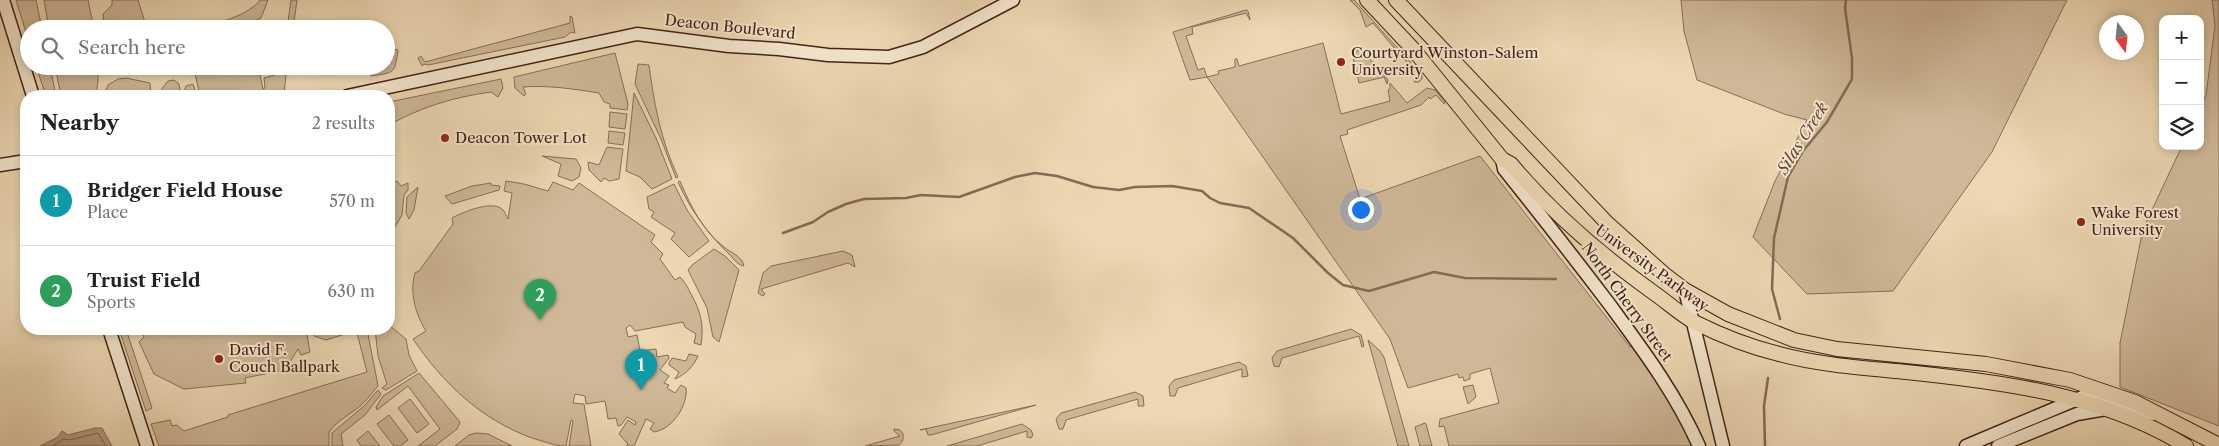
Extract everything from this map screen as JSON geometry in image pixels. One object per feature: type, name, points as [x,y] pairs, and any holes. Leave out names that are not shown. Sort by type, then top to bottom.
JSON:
[{"type":"main road","name":"University Parkway","points":[[1367,0],[1413,49],[1502,159],[1511,164],[1542,200],[1584,239],[1627,274],[1693,321],[1764,350],[1795,358],[1846,366],[1991,381],[2037,389],[2119,412],[2186,446]]},
{"type":"main road","name":"University Parkway","points":[[1396,0],[1607,222],[1664,274],[1686,290],[1735,318],[1794,340],[1850,351],[1986,364],[2044,374],[2107,391],[2161,415],[2219,445]]},
{"type":"street","points":[[3,0],[20,54]]},
{"type":"street","name":"Deacon Boulevard","points":[[375,90],[637,34],[729,46],[779,49],[828,55],[889,57],[923,47],[1014,0]]},
{"type":"street","points":[[26,75],[31,90]]},
{"type":"street","name":"North Cherry Street","points":[[1502,159],[1504,170],[1557,236],[1648,357],[1671,392],[1699,446]]},
{"type":"street","points":[[0,165],[20,161]]},
{"type":"street","points":[[1686,290],[1723,446]]},
{"type":"street","points":[[110,335],[147,446]]},
{"type":"street","points":[[1966,446],[2087,396],[2094,396],[2142,413],[2161,415]]},
{"type":"street","points":[[1998,446],[2077,414],[2106,408]]},
{"type":"shaded area","points":[[16,0],[36,0],[40,20],[22,20]]},
{"type":"shaded area","points":[[44,0],[88,0],[92,20],[47,20]]},
{"type":"shaded area","points":[[112,0],[138,0],[144,20],[104,20],[103,14],[112,5]]},
{"type":"shaded area","points":[[260,0],[268,0],[261,18],[256,20],[227,20],[244,13]]},
{"type":"shaded area","points":[[291,0],[297,0],[294,20],[288,20]]},
{"type":"shaded area","points":[[1350,0],[1354,0],[1422,75],[1422,79],[1419,82],[1414,82],[1418,76],[1401,55],[1396,58],[1394,57],[1397,51],[1373,23],[1366,27],[1360,10]]},
{"type":"shaded area","points":[[1681,0],[2067,0],[1992,152],[1893,291],[1807,294],[1753,237],[1775,181],[1807,120],[1784,114],[1697,80],[1684,31]]},
{"type":"shaded area","points":[[2212,0],[2219,0],[2219,426],[2120,387],[2120,343],[2143,229],[2180,150],[2204,150],[2204,99],[2215,26]]},
{"type":"shaded area","points":[[1246,10],[1248,11],[1250,20],[1246,13],[1192,27],[1193,34],[1186,36],[1198,70],[1204,68],[1207,77],[1190,80],[1173,32]]},
{"type":"shaded area","points":[[570,16],[572,17],[575,33],[571,32],[565,37],[428,65],[424,64],[422,66],[418,58],[421,56],[425,62],[570,23]]},
{"type":"shaded area","points":[[1323,43],[1341,114],[1390,101],[1388,90],[1390,89],[1390,83],[1407,103],[1427,88],[1435,90],[1445,102],[1444,104],[1436,95],[1430,99],[1429,97],[1421,105],[1347,130],[1348,134],[1340,136],[1360,199],[1480,156],[1630,347],[1632,346],[1641,358],[1665,394],[1694,446],[1449,446],[1444,426],[1439,427],[1440,419],[1499,403],[1490,368],[1470,374],[1470,379],[1464,381],[1463,377],[1459,378],[1458,374],[1408,388],[1390,339],[1207,77],[1219,74],[1218,71],[1235,67],[1235,59],[1237,59],[1239,66]]},
{"type":"shaded area","points":[[395,49],[398,50],[395,66]]},
{"type":"shaded area","points":[[1361,49],[1388,80],[1387,84],[1384,77],[1359,83],[1352,53]]},
{"type":"shaded area","points":[[615,53],[628,104],[627,110],[610,108],[610,104],[604,102],[599,93],[561,88],[523,87],[526,94],[524,96],[515,88],[514,77]]},
{"type":"shaded area","points":[[638,64],[649,65],[659,122],[667,150],[678,177],[676,178],[661,139],[635,84]]},
{"type":"shaded area","points":[[39,75],[52,75],[55,90],[44,90]]},
{"type":"shaded area","points":[[57,75],[98,75],[97,90],[60,90]]},
{"type":"shaded area","points":[[195,75],[260,75],[263,89],[265,88],[264,78],[286,75],[284,90],[199,90]]},
{"type":"shaded area","points":[[126,78],[150,83],[151,90],[106,90],[108,85],[118,79]]},
{"type":"shaded area","points":[[501,79],[503,88],[498,97],[491,92],[451,100],[413,113],[395,122],[395,101]]},
{"type":"shaded area","points":[[174,80],[179,84],[180,90],[162,90],[168,81]]},
{"type":"shaded area","points":[[193,84],[195,90],[185,90],[186,86]]},
{"type":"shaded area","points":[[634,93],[656,138],[672,179],[652,189],[640,177],[626,171]]},
{"type":"shaded area","points":[[610,112],[627,114],[625,129],[609,127]]},
{"type":"shaded area","points":[[609,131],[625,133],[623,145],[608,143]]},
{"type":"shaded area","points":[[607,147],[623,149],[619,179],[609,181],[604,178],[601,182],[589,170],[588,162],[599,165]]},
{"type":"shaded area","points":[[542,156],[576,159],[581,168],[579,177],[572,181],[558,176],[561,164]]},
{"type":"shaded area","points":[[397,181],[401,186],[408,183],[408,190],[404,195],[402,215],[395,227],[395,182]]},
{"type":"shaded area","points":[[506,181],[548,191],[553,182],[573,190],[579,183],[655,235],[651,242],[663,254],[660,259],[675,280],[680,277],[682,279],[694,301],[702,325],[701,345],[694,343],[696,334],[685,327],[683,322],[635,331],[630,325],[626,328],[628,337],[637,335],[640,351],[656,349],[657,357],[668,355],[669,358],[660,370],[669,376],[664,383],[669,385],[667,388],[675,393],[681,385],[686,388],[685,402],[673,421],[661,430],[654,432],[650,429],[654,423],[646,419],[634,446],[626,446],[628,444],[619,434],[628,420],[635,425],[636,422],[627,417],[618,426],[616,418],[608,419],[605,401],[586,404],[585,396],[575,394],[573,403],[584,404],[591,446],[569,446],[573,421],[571,420],[566,446],[532,438],[513,430],[479,410],[464,398],[437,370],[413,339],[426,331],[414,304],[413,281],[415,273],[419,271],[453,224],[452,218],[470,210],[492,206],[502,209],[508,219],[512,193],[504,191]]},
{"type":"shaded area","points":[[680,181],[703,224],[700,221],[688,203],[678,182]]},
{"type":"shaded area","points":[[491,183],[491,185],[500,186],[499,190],[452,204],[445,196],[472,186]]},
{"type":"shaded area","points":[[674,184],[687,210],[709,241],[689,257],[671,239],[675,233],[651,217],[654,212],[649,209],[647,197]]},
{"type":"shaded area","points":[[418,187],[414,210],[409,219],[406,213],[407,197]]},
{"type":"shaded area","points":[[720,244],[739,257],[744,266],[739,264]]},
{"type":"shaded area","points":[[714,249],[725,256],[739,270],[719,342],[713,337],[707,308],[688,270]]},
{"type":"shaded area","points":[[843,251],[852,255],[855,267],[848,263],[761,289],[765,294],[763,296],[758,293],[763,273],[771,266]]},
{"type":"shaded area","points":[[1351,329],[1361,335],[1364,346],[1362,347],[1359,336],[1282,358],[1279,367],[1274,366],[1272,358],[1277,351]]},
{"type":"shaded area","points":[[395,330],[406,339],[409,355],[417,371],[386,390],[382,388],[387,384],[378,356],[376,335],[395,335]]},
{"type":"shaded area","points":[[121,335],[128,335],[152,408],[146,411]]},
{"type":"shaded area","name":"David F. Couch Ballpark","points":[[143,335],[307,335],[310,352],[301,355],[298,349],[285,370],[245,378],[246,383],[184,389],[154,374],[139,342],[144,337]]},
{"type":"shaded area","points":[[313,335],[342,335],[326,340]]},
{"type":"shaded area","points":[[358,335],[368,335],[378,386],[363,403],[329,432],[329,446],[159,446],[151,424],[170,420],[172,426],[177,425],[184,431],[228,417],[228,415],[367,372]]},
{"type":"shaded area","points":[[1368,340],[1384,357],[1409,446],[1398,446]]},
{"type":"shaded area","points":[[689,354],[698,356],[694,364],[683,375],[675,379],[679,372],[669,363],[672,358],[686,361]]},
{"type":"shaded area","points":[[1239,362],[1246,366],[1248,376],[1242,377],[1242,369],[1178,388],[1175,396],[1170,396],[1169,386],[1174,380]]},
{"type":"shaded area","points":[[419,373],[460,422],[457,429],[435,446],[418,446],[440,429],[408,386],[377,410],[376,407],[383,396]]},
{"type":"shaded area","points":[[1473,385],[1476,397],[1468,404],[1463,387]]},
{"type":"shaded area","points":[[378,390],[381,394],[365,415],[341,434],[343,446],[332,446],[332,433],[365,405]]},
{"type":"shaded area","points":[[1135,392],[1143,396],[1144,406],[1138,406],[1138,399],[1066,420],[1063,429],[1059,429],[1056,419],[1061,413]]},
{"type":"shaded area","points":[[410,399],[429,424],[417,433],[398,408]]},
{"type":"shaded area","points":[[1036,405],[931,435],[928,435],[926,429],[920,430]]},
{"type":"shaded area","points":[[389,415],[408,440],[400,446],[394,446],[377,424]]},
{"type":"shaded area","points":[[1425,423],[1432,446],[1420,446],[1415,427]]},
{"type":"shaded area","points":[[1022,424],[1031,430],[1033,435],[1031,438],[1027,437],[1027,431],[977,446],[947,446]]},
{"type":"shaded area","points":[[894,429],[900,430],[903,433],[903,440],[899,445],[865,446],[900,436]]},
{"type":"shaded area","points":[[368,431],[380,446],[361,446],[357,440]]},
{"type":"shaded area","points":[[476,433],[488,434],[512,446],[455,446],[469,435]]},
{"type":"water","points":[[102,428],[112,446],[40,446],[58,437],[62,431],[68,435]]},
{"type":"waterway","name":"Silas Creek","points":[[1780,319],[1772,289],[1774,238],[1788,177],[1803,151],[1827,122],[1852,79],[1852,58],[1845,8],[1846,0]]},
{"type":"waterway","points":[[783,233],[813,222],[828,212],[846,204],[864,199],[906,198],[921,195],[959,197],[1015,177],[1035,173],[1057,176],[1093,187],[1119,190],[1135,187],[1172,186],[1202,191],[1220,203],[1249,208],[1293,238],[1328,273],[1343,285],[1369,291],[1434,272],[1465,278],[1556,279]]},
{"type":"waterway","name":"Silas Creek","points":[[1765,446],[1764,406],[1768,378]]},
{"type":"place","name":"Courtyard Winston-Salem University","points":[[1341,62]]},
{"type":"place","name":"Deacon Tower Lot","points":[[445,138]]},
{"type":"place","name":"Wake Forest University","points":[[2081,222]]},
{"type":"place","name":"Truist Field","points":[[540,320]]},
{"type":"place","name":"David F. Couch Ballpark","points":[[219,359]]},
{"type":"place","name":"Bridger Field House","points":[[641,390]]}]
